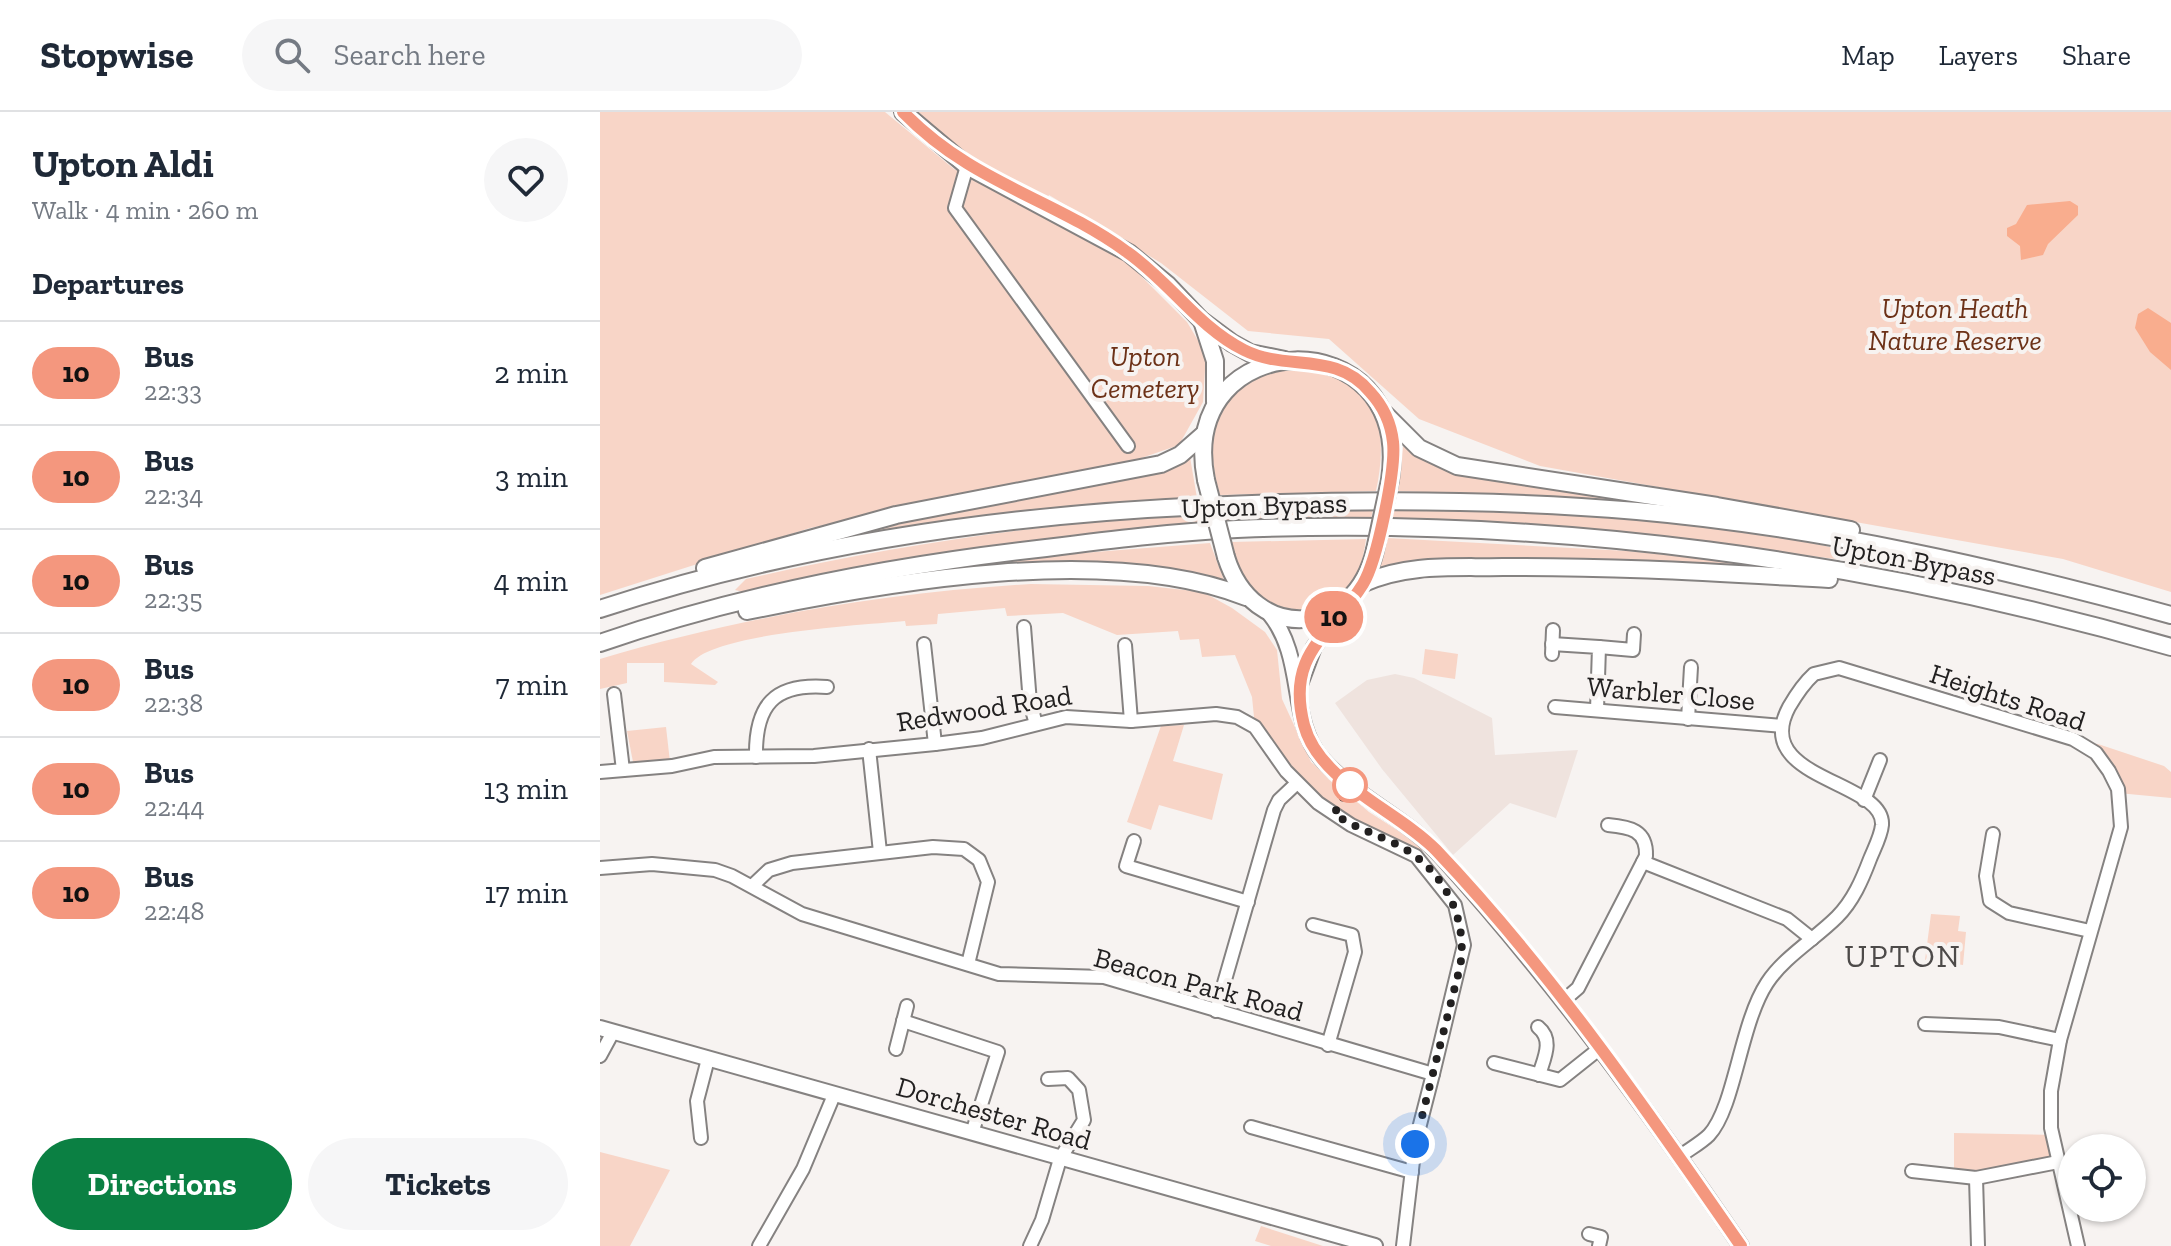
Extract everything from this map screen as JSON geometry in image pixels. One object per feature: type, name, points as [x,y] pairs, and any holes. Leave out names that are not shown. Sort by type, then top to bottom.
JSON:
[{"type":"highway","points":[[903,112],[967,166],[1106,237],[1158,276],[1201,320],[1250,353],[1285,360],[1320,362],[1345,371],[1371,393],[1385,414],[1419,448],[1457,466],[1836,527],[1907,543],[1991,569]]},
{"type":"highway","points":[[1201,320],[1212,348],[1215,402],[1204,434],[1206,480],[1226,557],[1246,597]]},
{"type":"highway","points":[[1215,402],[1247,372],[1285,360]]},
{"type":"highway","points":[[606,641],[835,594],[978,575],[1064,572],[1156,575],[1205,582],[1246,597],[1269,613],[1307,619],[1346,604],[1364,583],[1375,550],[1390,480],[1393,444],[1385,414]]},
{"type":"highway","points":[[634,598],[733,559],[842,528],[964,500],[1161,464],[1180,455],[1204,434]]},
{"type":"highway","name":"Upton Bypass","points":[[600,609],[767,563],[962,526],[1083,513],[1282,502],[1461,502],[1638,511],[1798,532],[1991,569],[2171,615]]},
{"type":"highway","name":"Upton Bypass","points":[[606,641],[813,584],[919,564],[1119,539],[1233,529],[1356,527],[1558,536],[1768,559],[1954,592],[2171,647]]},
{"type":"highway","points":[[1364,583],[1411,568],[1605,566],[1829,579],[1954,592]]},
{"type":"main road","points":[[1299,687],[1314,647],[1346,604]]},
{"type":"main road","points":[[1269,613],[1287,640],[1299,687],[1305,730],[1323,760],[1348,783],[1422,836],[1563,1001],[1741,1246]]},
{"type":"main road","name":"Dorchester Road","points":[[607,1030],[972,1133],[1336,1241],[1375,1246]]},
{"type":"street","points":[[967,166],[955,208],[1128,446]]},
{"type":"street","points":[[1024,627],[1030,703],[1036,724]]},
{"type":"street","points":[[1553,630],[1552,649],[1599,647],[1633,650],[1634,634]]},
{"type":"street","points":[[924,644],[935,744]]},
{"type":"street","points":[[1125,645],[1131,721]]},
{"type":"street","points":[[1597,710],[1599,647]]},
{"type":"street","points":[[1688,719],[1691,667]]},
{"type":"street","name":"Heights Road","points":[[1782,726],[1791,703],[1807,680],[1820,670],[1833,668],[2073,739],[2096,753],[2118,789],[2121,827],[2060,1040],[2049,1110],[2058,1162]]},
{"type":"street","points":[[756,757],[759,718],[771,699],[798,686],[827,687]]},
{"type":"street","points":[[614,694],[623,770]]},
{"type":"street","name":"Warbler Close","points":[[1555,707],[1782,726]]},
{"type":"street","name":"Redwood Road","points":[[600,772],[672,766],[714,757],[814,756],[935,744],[982,738],[1082,715],[1131,721],[1216,714],[1237,717],[1255,727],[1297,783],[1318,803],[1351,825],[1416,856],[1458,911],[1463,934],[1462,954],[1433,1074]]},
{"type":"street","points":[[1679,1157],[1709,1135],[1722,1110],[1754,1003],[1772,975],[1837,917],[1855,893],[1880,834],[1880,814],[1864,800],[1795,760],[1786,748],[1782,726]]},
{"type":"street","points":[[869,749],[880,852]]},
{"type":"street","points":[[1864,800],[1880,760]]},
{"type":"street","points":[[1216,1011],[1274,810],[1279,800],[1297,783]]},
{"type":"street","points":[[1563,1001],[1578,988],[1643,862],[1646,844],[1640,833],[1630,827],[1608,825]]},
{"type":"street","points":[[1993,834],[1986,876],[1990,901],[2009,913],[2090,931]]},
{"type":"street","points":[[1134,841],[1126,866],[1248,902]]},
{"type":"street","points":[[752,886],[759,876],[781,866],[880,852],[955,846],[972,853],[987,875],[988,893],[968,964]]},
{"type":"street","points":[[1643,862],[1787,919],[1812,939]]},
{"type":"street","name":"Beacon Park Road","points":[[600,868],[652,864],[732,876],[802,914],[968,964],[1014,975],[1104,977],[1433,1074]]},
{"type":"street","points":[[1313,925],[1352,935],[1355,952],[1328,1045]]},
{"type":"street","points":[[896,1049],[907,1006]]},
{"type":"street","points":[[903,1021],[998,1052],[972,1133]]},
{"type":"street","points":[[1925,1024],[1999,1027],[2060,1040]]},
{"type":"street","points":[[1538,1027],[1546,1034],[1548,1043],[1539,1075]]},
{"type":"street","points":[[600,1056],[607,1030]]},
{"type":"street","points":[[1494,1063],[1560,1080],[1599,1049]]},
{"type":"street","points":[[701,1138],[702,1121],[697,1101],[708,1059]]},
{"type":"street","points":[[1403,1246],[1415,1144],[1433,1074]]},
{"type":"street","points":[[1030,1246],[1042,1220],[1060,1159],[1084,1120],[1079,1090],[1068,1078],[1048,1079]]},
{"type":"street","points":[[759,1246],[803,1169],[834,1095]]},
{"type":"street","points":[[1251,1127],[1412,1172]]},
{"type":"street","points":[[1912,1171],[1976,1178],[2058,1162]]},
{"type":"street","points":[[1976,1178],[1978,1246]]},
{"type":"street","name":"Heights Road","points":[[2072,1222],[2078,1246]]},
{"type":"street","points":[[1589,1234],[1601,1237],[1599,1246]]},
{"type":"shaded area","points":[[2070,201],[2078,206],[2078,215],[2048,244],[2043,255],[2021,260],[2020,246],[2007,236],[2007,228],[2016,224],[2027,205]]},
{"type":"shaded area","points":[[2148,308],[2171,323],[2171,370],[2150,352],[2135,328],[2138,314]]},
{"type":"shaded area","points":[[1395,674],[1414,678],[1492,718],[1495,755],[1578,750],[1556,818],[1510,803],[1453,855],[1382,769],[1335,703],[1367,680]]},
{"type":"green space","name":"Upton Cemetery","points":[[600,112],[885,112],[954,169],[1121,256],[1187,322],[1206,354],[1203,402],[1179,445],[1127,463],[810,528],[600,595]]},
{"type":"green space","name":"Upton Heath Nature Reserve","points":[[910,112],[2171,112],[2171,592],[2063,559],[1540,466],[1419,419],[1329,339],[1248,331],[1161,263],[1049,195],[1045,203],[972,164]]},
{"type":"green space","points":[[1291,366],[1340,379],[1357,390],[1369,404],[1377,421],[1381,442],[1376,491],[1220,495],[1213,448],[1215,428],[1222,411],[1248,384]]},
{"type":"green space","points":[[1408,446],[1425,461],[1453,471],[1662,504],[1662,507],[1574,498],[1397,491],[1403,447]]},
{"type":"green space","points":[[1190,457],[1197,498],[1040,512],[818,544],[817,541],[999,501],[1173,469]]},
{"type":"green space","points":[[1373,508],[1371,520],[1227,524],[1224,511]]},
{"type":"green space","points":[[1393,508],[1663,522],[1815,544],[1875,564],[1606,530],[1390,518]]},
{"type":"green space","points":[[1200,512],[1205,524],[747,593],[735,590],[746,579],[916,546],[1028,529]]},
{"type":"green space","points":[[1387,538],[1628,551],[1757,564],[1756,569],[1378,572]]},
{"type":"green space","points":[[1366,539],[1359,570],[1348,590],[1332,603],[1307,609],[1282,607],[1259,596],[1243,577],[1231,542]]},
{"type":"green space","points":[[1210,543],[1224,580],[939,576],[937,571],[1057,555]]},
{"type":"green space","points":[[1031,584],[1148,586],[1203,592],[1232,608],[1265,632],[1277,650],[1282,699],[1311,762],[1369,812],[1425,848],[1416,856],[1318,803],[1255,727],[1252,697],[1235,655],[1202,657],[1199,639],[1180,640],[1178,631],[1117,635],[1063,613],[1007,616],[1005,608],[938,614],[937,624],[906,626],[905,621],[825,628],[727,645],[704,653],[691,664],[718,682],[715,685],[664,682],[664,663],[627,663],[627,683],[600,689],[600,659],[706,631],[867,601]]},
{"type":"green space","points":[[1425,649],[1458,654],[1455,679],[1422,674]]},
{"type":"green space","points":[[1184,725],[1173,761],[1223,774],[1212,820],[1159,805],[1151,830],[1127,822],[1161,726]]},
{"type":"green space","points":[[666,727],[670,762],[633,762],[627,731]]},
{"type":"green space","points":[[2077,742],[2098,744],[2164,766],[2171,772],[2171,798],[2118,793],[2109,771]]},
{"type":"green space","points":[[1931,914],[1960,916],[1958,931],[1966,932],[1963,965],[1925,960]]},
{"type":"green space","points":[[1954,1133],[2053,1135],[2058,1162],[1954,1177]]},
{"type":"green space","points":[[600,1152],[670,1170],[630,1246],[600,1246]]},
{"type":"green space","points":[[1261,1226],[1323,1246],[1271,1246],[1255,1241]]},
{"type":"bus line","name":"10","points":[[903,112],[967,166],[1106,237],[1129,253],[1168,285],[1201,320],[1232,343],[1258,355],[1334,366],[1354,377],[1381,405],[1392,436],[1393,452],[1375,550],[1364,583],[1328,625],[1306,663],[1299,687],[1305,730],[1323,760],[1370,800],[1396,814],[1443,858],[1563,1001],[1741,1246]]},
{"type":"district","name":"UPTON","points":[[1903,956]]},
{"type":"route","points":[[1350,785],[1334,814],[1416,856],[1451,898],[1461,923],[1464,945],[1460,967],[1415,1144]]}]
